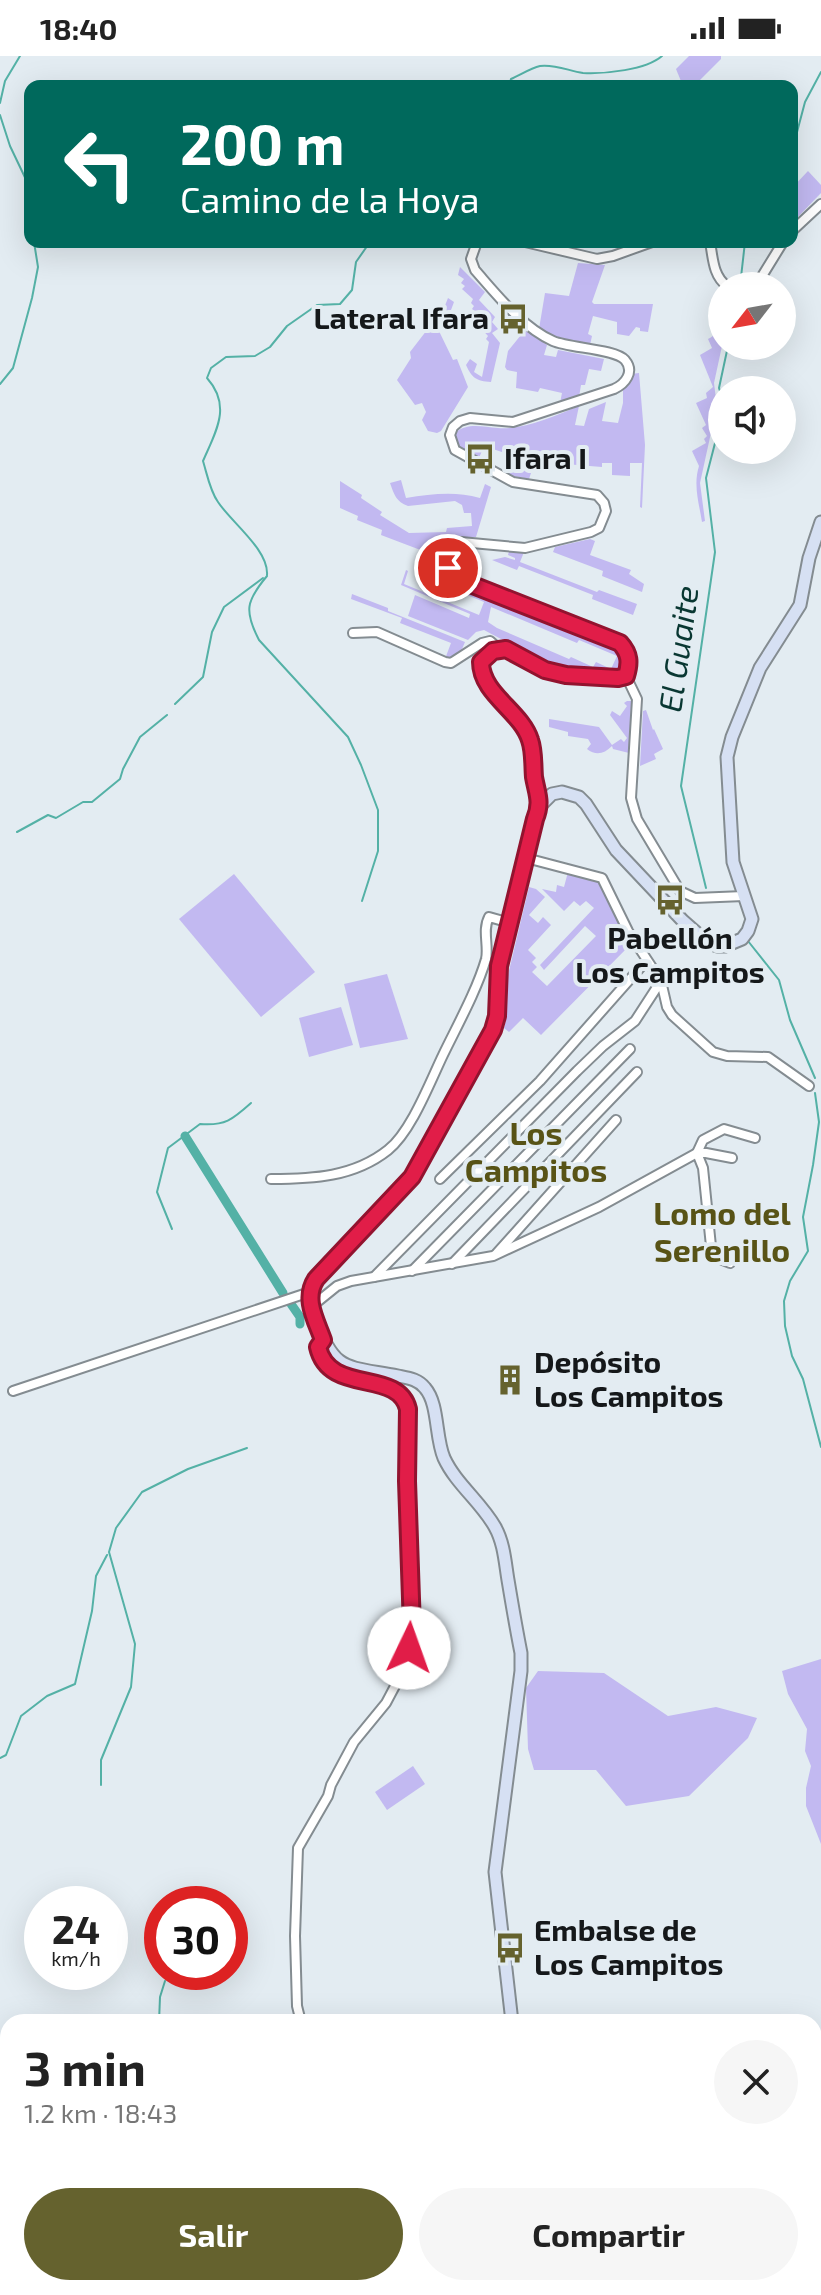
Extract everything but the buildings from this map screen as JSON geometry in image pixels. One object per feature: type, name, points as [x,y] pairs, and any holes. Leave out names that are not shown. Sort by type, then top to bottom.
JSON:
[{"type":"main road","points":[[511,2014],[495,1872],[521,1653],[502,1544],[495,1526],[443,1456],[432,1401],[426,1388],[413,1378],[347,1366],[331,1355],[311,1307],[310,1292],[316,1279],[412,1177],[486,1043],[497,1016],[498,975],[526,858],[541,805],[552,794],[562,792],[579,797],[616,850],[708,943],[725,946],[742,939],[748,931],[752,919],[733,862],[727,757],[760,668],[800,605],[809,558],[821,522]]},
{"type":"street","points":[[798,225],[821,204]]},
{"type":"street","points":[[475,248],[471,259],[475,270],[524,322],[557,343],[618,356],[627,363],[629,374],[624,384],[614,389],[513,422],[470,418],[453,427],[450,435],[455,450],[497,474],[513,482],[597,495],[606,511],[599,528],[591,532],[525,548],[461,542],[447,553],[448,568],[455,578],[620,643],[627,650],[626,676],[637,699],[631,798],[637,819],[680,891],[695,898],[744,896]]},
{"type":"street","points":[[550,248],[597,259],[635,248]]},
{"type":"street","points":[[711,248],[716,272]]},
{"type":"street","points":[[765,272],[779,248]]},
{"type":"street","points":[[353,633],[377,632],[451,663],[482,643],[490,641],[499,649]]},
{"type":"street","points":[[541,805],[530,739],[519,720],[495,693],[481,662],[499,649],[506,649],[545,670],[579,676],[626,676]]},
{"type":"street","points":[[526,858],[602,878],[628,931],[661,981],[672,1015],[713,1052],[727,1056],[768,1057],[809,1086]]},
{"type":"street","points":[[271,1179],[331,1177],[369,1162],[390,1149],[410,1123],[465,1009],[487,957],[486,923],[489,917],[510,923]]},
{"type":"street","points":[[440,1179],[540,1081],[646,961]]},
{"type":"street","points":[[374,1278],[566,1082],[603,1046],[635,1021],[661,981]]},
{"type":"street","points":[[411,1272],[630,1049]]},
{"type":"street","points":[[451,1265],[637,1072]]},
{"type":"street","points":[[493,1256],[616,1120]]},
{"type":"street","points":[[730,1263],[712,1256],[703,1168],[697,1153],[703,1140],[724,1129],[755,1138]]},
{"type":"street","points":[[311,1307],[337,1286],[493,1256],[599,1207],[697,1153],[732,1158]]},
{"type":"street","points":[[13,1391],[310,1292]]},
{"type":"street","points":[[299,2014],[295,1936],[298,1848],[354,1742],[386,1703],[409,1648],[412,1628],[406,1401],[395,1389],[345,1377],[329,1369],[320,1357],[318,1347],[323,1340]]},
{"type":"shaded area","points":[[689,56],[721,56],[700,80],[681,80],[676,69]]},
{"type":"shaded area","points":[[808,171],[821,185],[821,193],[798,217],[798,182]]},
{"type":"shaded area","points":[[578,263],[605,265],[592,302],[594,304],[653,304],[648,332],[636,327],[629,336],[617,334],[617,322],[593,316],[588,334],[592,336],[590,345],[566,341],[539,329],[545,293],[569,296]]},
{"type":"shaded area","points":[[460,267],[485,292],[479,300],[495,317],[492,322],[498,329],[492,333],[500,343],[491,382],[475,378],[466,365],[470,359],[477,364],[474,372],[482,377],[489,342],[486,339],[488,336],[478,325],[483,317],[472,309],[473,299],[462,289],[465,286],[461,283],[464,279],[458,275]]},
{"type":"shaded area","points":[[448,298],[454,302],[449,316],[455,320],[438,329],[453,360],[457,359],[468,387],[437,433],[428,431],[422,420],[426,412],[422,403],[415,405],[397,380],[411,358],[410,352],[444,308]]},
{"type":"shaded area","points":[[525,330],[547,345],[544,355],[556,357],[558,350],[604,359],[601,371],[589,369],[579,397],[560,403],[562,393],[540,388],[538,392],[516,388],[517,372],[505,367],[508,351]]},
{"type":"shaded area","points":[[708,350],[708,360],[719,360],[716,376],[709,376],[700,355]]},
{"type":"shaded area","points":[[639,373],[645,445],[642,508],[642,463],[630,463],[630,476],[612,475],[612,463],[602,463],[602,467],[565,464],[538,452],[529,479],[504,474],[511,455],[484,446],[479,458],[461,448],[453,437],[465,427],[519,427],[579,406],[575,425],[584,426],[589,409],[606,402],[602,421],[618,423],[623,389],[631,374]]},
{"type":"shaded area","points":[[708,391],[708,446],[700,483],[705,521],[702,522],[697,487],[699,466],[692,451],[706,443],[704,439],[707,436],[702,428],[706,425],[696,403],[707,398]]},
{"type":"shaded area","points":[[401,480],[406,498],[452,494],[480,498],[485,484],[491,487],[476,537],[453,540],[438,567],[433,569],[427,567],[431,554],[381,535],[382,530],[357,520],[358,516],[340,508],[340,481],[382,512],[380,515],[409,533],[446,532],[447,528],[472,526],[471,513],[464,513],[462,505],[455,501],[408,506],[401,502],[390,483]]},
{"type":"shaded area","points":[[590,539],[595,541],[590,555],[631,570],[629,574],[644,584],[642,592],[602,576],[603,571],[553,552],[555,547]]},
{"type":"shaded area","points":[[509,551],[524,552],[520,562],[637,604],[633,615],[592,599],[593,595],[519,566],[517,570],[492,560],[505,557],[515,560],[508,555]]},
{"type":"shaded area","points":[[406,570],[404,584],[479,615],[484,602],[428,579],[446,576],[470,589],[617,648],[625,656],[625,663],[619,674],[608,675],[550,665],[484,630],[476,632],[468,640],[408,616],[415,595],[469,618],[470,614],[401,585]],"holes":[[[491,607],[577,643],[579,640],[617,656],[611,669],[596,662],[593,667],[571,657],[569,659],[497,628],[488,622]]]},
{"type":"shaded area","points":[[352,594],[465,642],[462,649],[451,659],[445,659],[451,643],[400,623],[402,618],[351,599]]},
{"type":"shaded area","points":[[627,701],[631,701],[629,753],[612,746],[594,753],[587,749],[591,744],[588,739],[568,736],[568,732],[549,727],[549,719],[599,727],[612,745],[621,739],[624,742],[627,738],[610,715],[612,711],[620,716]]},
{"type":"shaded area","points":[[646,710],[663,749],[654,754],[656,759],[640,766],[643,711]]},
{"type":"shaded area","points":[[568,872],[600,880],[632,943],[541,1035],[523,1018],[509,1032],[504,1028],[508,975],[529,887],[545,897],[529,915],[538,923],[543,917],[551,925],[528,950],[536,958],[532,962],[537,967],[532,972],[547,986],[596,936],[585,926],[544,970],[540,965],[594,908],[586,901],[580,906],[574,901],[564,911],[542,889],[556,892],[557,885],[564,887]]},
{"type":"shaded area","points":[[234,874],[315,972],[261,1017],[179,919]]},
{"type":"shaded area","points":[[387,974],[408,1039],[360,1048],[344,984]]},
{"type":"shaded area","points":[[341,1007],[353,1045],[309,1057],[299,1018]]},
{"type":"shaded area","points":[[821,1659],[821,1844],[806,1806],[811,1766],[805,1751],[807,1729],[788,1694],[782,1671]]},
{"type":"shaded area","points":[[538,1671],[604,1673],[668,1716],[716,1707],[757,1718],[748,1738],[689,1796],[626,1806],[596,1770],[534,1770],[528,1749],[526,1688]]},
{"type":"shaded area","points":[[413,1766],[425,1784],[387,1810],[375,1792]]},
{"type":"waterway","points":[[0,103],[5,81],[20,56]]},
{"type":"waterway","points":[[511,80],[540,66],[602,73],[636,68],[662,56]]},
{"type":"waterway","name":"El Guaite","points":[[798,128],[805,102],[821,72]]},
{"type":"waterway","points":[[0,115],[24,175]]},
{"type":"waterway","points":[[0,384],[13,368],[32,298],[38,267],[35,248]]},
{"type":"waterway","points":[[267,575],[256,546],[218,502],[209,482],[203,461],[217,429],[220,409],[215,388],[207,378],[211,368],[226,357],[255,356],[270,347],[287,326],[317,305],[340,304],[352,290],[356,262],[366,248]]},
{"type":"waterway","name":"El Guaite","points":[[742,272],[744,248]]},
{"type":"waterway","name":"El Guaite","points":[[722,376],[725,360]]},
{"type":"waterway","name":"El Guaite","points":[[706,888],[681,786],[715,552],[706,478],[710,464]]},
{"type":"waterway","points":[[267,576],[251,600],[249,614],[254,630],[259,640],[348,737],[378,810],[378,851],[362,901]]},
{"type":"waterway","points":[[175,704],[203,677],[212,632],[224,607],[263,578]]},
{"type":"waterway","points":[[17,832],[48,815],[56,818],[83,802],[92,802],[120,779],[140,737],[167,715]]},
{"type":"waterway","name":"El Guaite","points":[[748,941],[779,980],[790,1020],[815,1078]]},
{"type":"waterway","name":"El Guaite","points":[[815,1093],[819,1122],[803,1217],[808,1251],[790,1281],[784,1301],[785,1326],[792,1356],[803,1379],[821,1447]]},
{"type":"waterway","points":[[172,1229],[157,1192],[168,1148],[200,1124],[228,1121],[251,1103]]},
{"type":"waterway","points":[[185,1136],[283,1293]]},
{"type":"waterway","points":[[291,1304],[300,1317],[300,1324]]},
{"type":"waterway","points":[[101,1785],[101,1760],[131,1687],[135,1644],[109,1552],[116,1528],[142,1492],[188,1469],[247,1448]]},
{"type":"waterway","points":[[0,1758],[6,1755],[21,1716],[47,1696],[75,1684],[92,1611],[96,1576],[107,1555]]},
{"type":"waterway","points":[[159,2014],[162,1990]]},
{"type":"place","name":"Lateral Ifara","points":[[513,319]]},
{"type":"place","name":"Ifara I","points":[[480,459]]},
{"type":"place","name":"Pabellón Los Campitos","points":[[670,900]]},
{"type":"place","name":"Depósito Los Campitos","points":[[510,1380]]},
{"type":"place","name":"Embalse de Los Campitos","points":[[510,1948]]},
{"type":"district","name":"Los Campitos","points":[[536,1152]]},
{"type":"district","name":"Lomo del Serenillo","points":[[722,1232]]},
{"type":"route","points":[[409,1648],[412,1628],[406,1401],[395,1389],[345,1377],[329,1369],[320,1357],[318,1347],[323,1340],[311,1307],[310,1292],[316,1279],[412,1177],[493,1030],[497,1016],[499,966],[541,805],[530,739],[484,676],[481,662],[493,651],[506,649],[545,670],[566,675],[618,678],[626,676],[629,666],[627,650],[620,643],[455,578],[448,568]]}]
